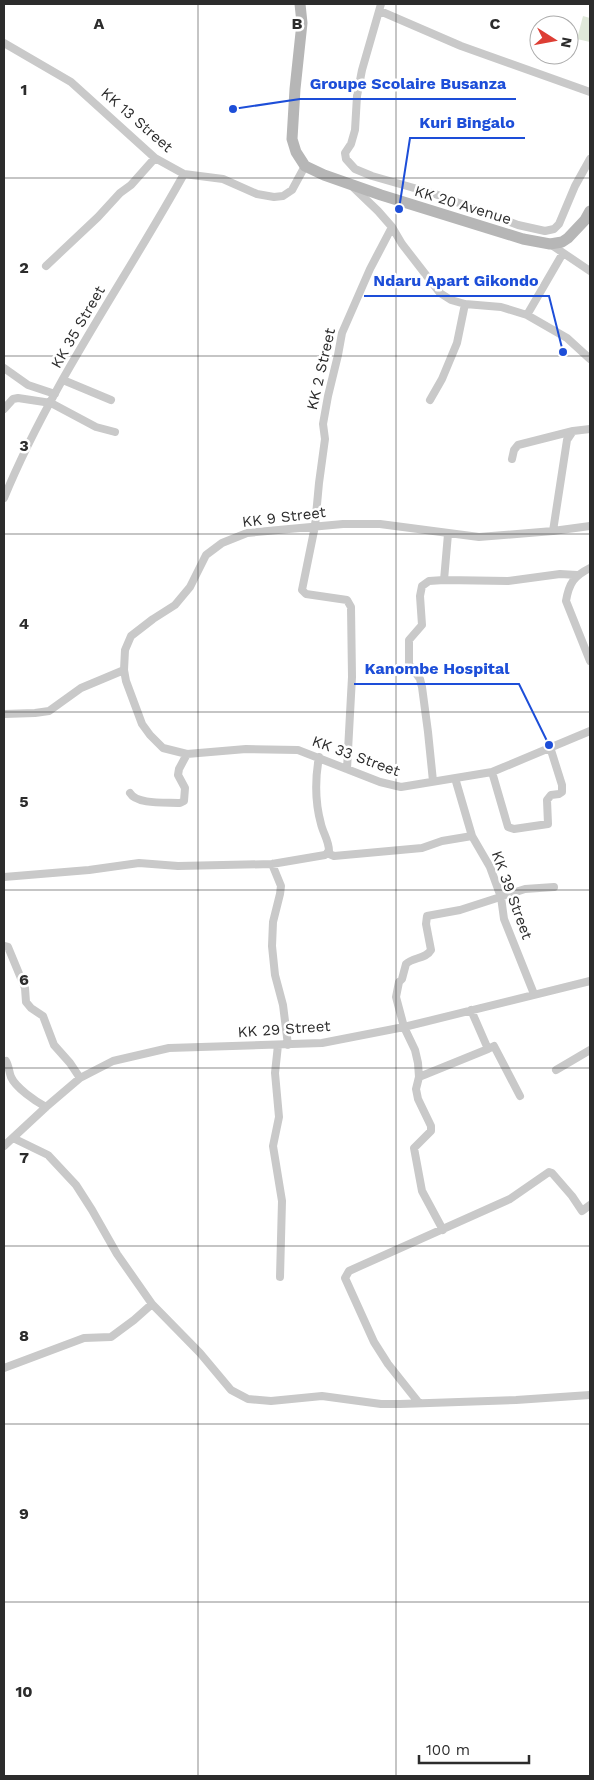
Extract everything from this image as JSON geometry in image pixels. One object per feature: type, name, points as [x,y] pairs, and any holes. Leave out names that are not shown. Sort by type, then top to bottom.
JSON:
[{"type":"main road","points":[[300,4],[302,23],[292,139],[296,152],[305,166]]},
{"type":"main road","name":"KK 20 Avenue","points":[[305,166],[350,184],[514,236],[550,244]]},
{"type":"main road","points":[[550,244],[562,242],[573,234],[590,211]]},
{"type":"street","points":[[590,92],[461,46],[380,7],[362,70],[357,96],[355,130],[351,144],[345,153],[346,159],[354,169],[435,194],[518,225],[545,231],[554,229],[559,224],[575,186],[590,159]]},
{"type":"street","name":"KK 13 Street","points":[[4,43],[71,82],[155,158],[184,174],[223,179],[258,194],[274,197],[283,196],[292,190],[305,166]]},
{"type":"street","points":[[46,266],[98,217],[120,193],[131,185],[155,158]]},
{"type":"street","name":"KK 35 Street","points":[[4,498],[14,473],[55,394],[184,174]]},
{"type":"street","points":[[350,184],[378,211],[392,228],[440,294],[465,304],[501,307],[528,315],[567,338],[590,359]]},
{"type":"street","name":"KK 2 Street","points":[[347,769],[352,677],[352,607],[347,600],[303,593],[302,590],[315,526],[325,439],[323,424],[342,332],[370,269],[392,228]]},
{"type":"street","points":[[550,244],[590,270]]},
{"type":"street","points":[[528,315],[563,253]]},
{"type":"street","points":[[430,400],[442,379],[457,343],[465,304]]},
{"type":"street","points":[[4,368],[28,384],[55,394]]},
{"type":"street","points":[[63,380],[111,400]]},
{"type":"street","points":[[4,410],[18,398],[51,403],[96,427],[114,432]]},
{"type":"street","points":[[512,459],[514,450],[518,445],[573,431],[590,429]]},
{"type":"street","points":[[553,531],[567,440],[573,431]]},
{"type":"street","name":"KK 9 Street","points":[[124,670],[125,650],[131,636],[175,605],[190,587],[206,555],[222,544],[248,533],[343,524],[380,524],[479,538],[590,526]]},
{"type":"street","points":[[444,580],[448,534]]},
{"type":"street","points":[[433,781],[422,688],[420,679],[409,664],[409,640],[422,625],[420,596],[422,586],[429,581],[508,581],[560,574],[576,575],[590,568]]},
{"type":"street","points":[[576,575],[566,601],[590,661]]},
{"type":"street","points":[[4,714],[35,714],[49,711],[81,688],[124,670]]},
{"type":"street","name":"KK 33 Street","points":[[124,670],[126,681],[142,724],[163,748],[187,754],[246,749],[298,750],[380,782],[401,787],[492,772],[590,731]]},
{"type":"street","points":[[492,772],[508,828],[530,828],[548,824],[547,800],[551,795],[562,792],[562,785],[550,747]]},
{"type":"street","points":[[130,793],[137,800],[180,803],[184,801],[185,788],[178,775],[187,754]]},
{"type":"street","points":[[319,757],[316,790],[321,825],[329,846],[327,853]]},
{"type":"street","name":"KK 39 Street","points":[[455,778],[472,836],[490,867],[500,897],[504,919],[534,994]]},
{"type":"street","points":[[4,877],[139,864],[178,866],[272,864],[327,853],[334,856],[347,856],[422,848],[442,841],[472,836]]},
{"type":"street","points":[[272,864],[281,886],[273,922],[272,946],[275,975],[283,1005],[288,1045]]},
{"type":"street","points":[[443,1230],[422,1191],[414,1154],[414,1148],[431,1131],[431,1126],[418,1099],[416,1089],[419,1077],[418,1063],[415,1050],[404,1027],[397,1000],[399,982],[406,964],[429,954],[431,950],[426,924],[427,916],[460,910],[525,889],[554,887]]},
{"type":"street","points":[[4,946],[8,947],[25,988],[26,1002],[31,1008],[44,1016],[54,1045],[80,1078]]},
{"type":"street","name":"KK 29 Street","points":[[4,1146],[80,1078],[113,1061],[169,1048],[322,1043],[404,1027],[590,981]]},
{"type":"street","points":[[471,1010],[488,1049]]},
{"type":"street","points":[[278,1045],[275,1073],[279,1117],[273,1146],[282,1201],[280,1277]]},
{"type":"street","points":[[419,1077],[494,1046],[520,1096]]},
{"type":"street","points":[[556,1070],[590,1050]]},
{"type":"street","points":[[6,1061],[11,1077],[15,1082],[34,1100],[46,1107]]},
{"type":"street","points":[[13,1138],[48,1156],[76,1185],[116,1254],[152,1304],[200,1353],[231,1390],[248,1399],[272,1401],[322,1396],[381,1404],[516,1400],[590,1395]]},
{"type":"street","points":[[420,1403],[388,1364],[374,1342],[346,1278],[349,1271],[510,1199],[549,1172],[572,1196],[582,1211],[590,1205]]},
{"type":"street","points":[[4,1368],[84,1338],[111,1337],[152,1304]]},
{"type":"green space","points":[[583,16],[590,18],[590,42],[579,39]]},
{"type":"place","name":"Groupe Scolaire Busanza","points":[[233,109]]},
{"type":"place","name":"Kuri Bingalo","points":[[399,209]]},
{"type":"place","name":"Ndaru Apart Gikondo","points":[[563,352]]},
{"type":"place","name":"Kanombe Hospital","points":[[549,745]]}]
